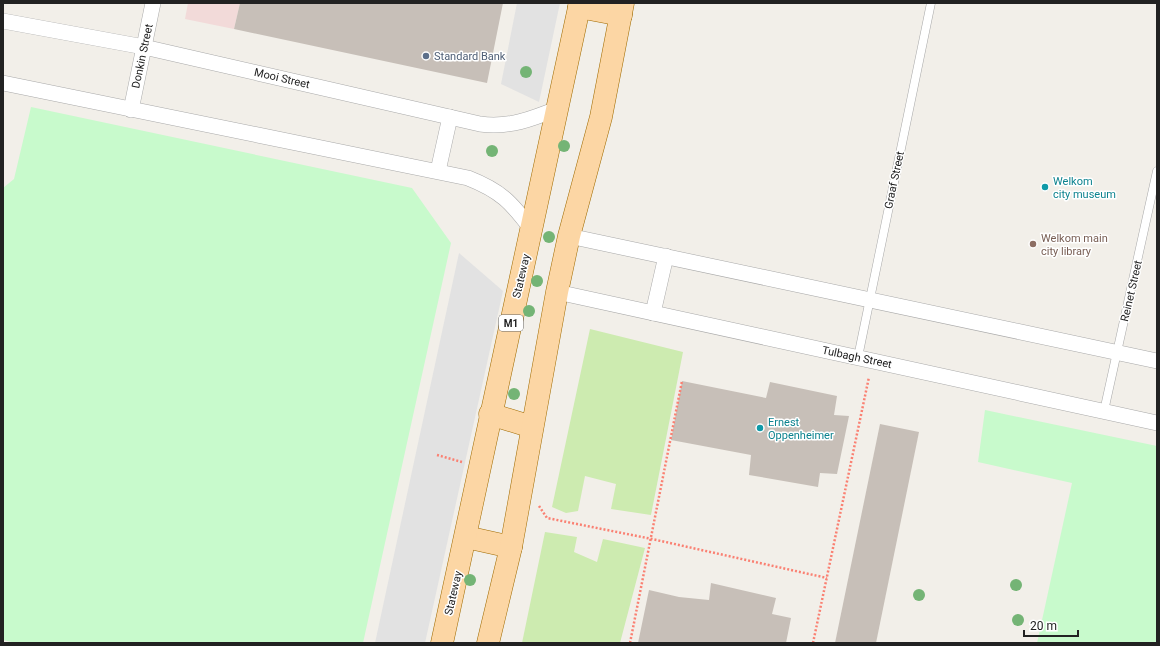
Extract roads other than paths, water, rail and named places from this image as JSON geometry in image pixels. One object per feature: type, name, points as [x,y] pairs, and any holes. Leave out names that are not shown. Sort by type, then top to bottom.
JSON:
[{"type":"main road","points":[[488,643],[511,547],[557,292],[569,236],[601,117],[622,9],[580,5]]},
{"type":"main road","name":"Stateway","points":[[442,643],[466,537],[490,414],[532,230],[580,5]]},
{"type":"main road","points":[[490,414],[532,427]]},
{"type":"main road","points":[[466,537],[511,547]]},
{"type":"street","name":"Donkin Street","points":[[132,110],[153,3]]},
{"type":"street","name":"Mooi Street","points":[[3,20],[144,47],[480,124],[506,125],[534,118],[558,108]]},
{"type":"street","points":[[3,83],[468,178],[499,192],[532,230]]},
{"type":"street","points":[[438,171],[450,117]]},
{"type":"street","points":[[569,236],[1157,361]]},
{"type":"street","points":[[654,313],[666,256]]},
{"type":"street","name":"Tulbagh Street","points":[[557,292],[1157,423]]},
{"type":"lane","name":"Graaf Street","points":[[858,357],[931,3]]},
{"type":"lane","name":"Reinet Street","points":[[1104,412],[1157,171]]},
{"type":"place","name":"Standard Bank","points":[[426,56]]},
{"type":"place","name":"Welkom city museum","points":[[1045,187]]},
{"type":"place","name":"Welkom main city library","points":[[1033,244]]},
{"type":"place","name":"Ernest Oppenheimer","points":[[760,428]]}]
